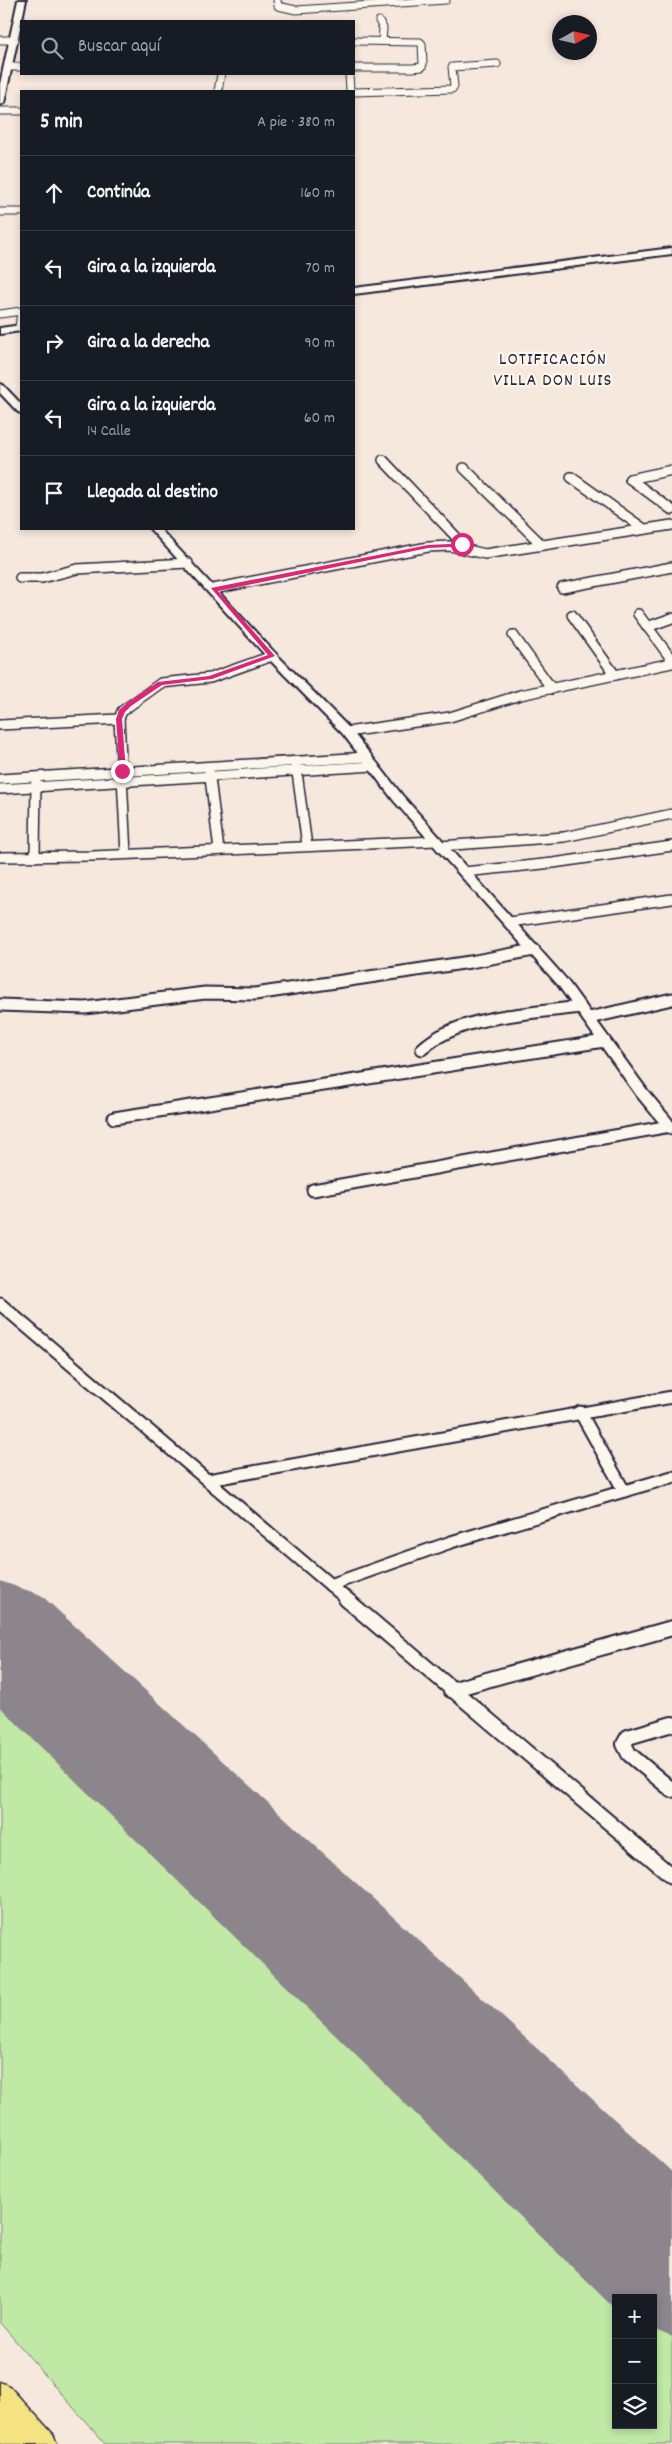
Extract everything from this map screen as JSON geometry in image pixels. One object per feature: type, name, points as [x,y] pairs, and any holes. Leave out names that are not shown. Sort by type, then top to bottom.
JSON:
[{"type":"highway","points":[[0,2395],[43,2444]]},
{"type":"highway","points":[[0,2424],[18,2444]]},
{"type":"main road","points":[[355,291],[672,251]]},
{"type":"main road","points":[[0,331],[20,328]]},
{"type":"street","points":[[0,103],[17,37],[22,0]]},
{"type":"street","points":[[277,0],[278,6],[282,9],[296,10],[446,0]]},
{"type":"street","points":[[379,21],[382,28],[382,41]]},
{"type":"street","points":[[0,40],[17,37]]},
{"type":"street","points":[[355,41],[422,43],[423,65],[413,68],[355,68]]},
{"type":"street","points":[[0,61],[20,67]]},
{"type":"street","points":[[355,92],[450,89],[454,86],[452,67],[497,64]]},
{"type":"street","points":[[218,90],[221,75]]},
{"type":"street","points":[[349,75],[350,90]]},
{"type":"street","points":[[0,111],[20,111]]},
{"type":"street","points":[[0,212],[20,212]]},
{"type":"street","points":[[0,314],[20,311]]},
{"type":"street","points":[[0,387],[20,409]]},
{"type":"street","points":[[383,460],[461,542],[463,550]]},
{"type":"street","points":[[464,468],[542,545]]},
{"type":"street","points":[[672,470],[630,479],[672,510]]},
{"type":"street","points":[[570,477],[644,529]]},
{"type":"street","points":[[213,590],[428,546],[450,546],[485,554],[672,525]]},
{"type":"street","points":[[156,530],[272,656],[347,732],[438,844],[534,950],[589,1018],[604,1041],[671,1128],[312,1190]]},
{"type":"street","points":[[20,578],[29,580],[56,576],[77,569],[188,563]]},
{"type":"street","points":[[562,588],[672,567]]},
{"type":"street","points":[[347,732],[459,714],[520,695],[672,661],[638,614]]},
{"type":"street","points":[[572,615],[615,675]]},
{"type":"street","points":[[647,627],[672,618]]},
{"type":"street","points":[[514,635],[552,689]]},
{"type":"street","points":[[126,854],[119,719],[124,708],[161,683],[210,678],[272,656]]},
{"type":"street","points":[[0,726],[119,719]]},
{"type":"street","points":[[0,789],[36,782],[122,771],[208,766],[296,766],[370,762]]},
{"type":"street","points":[[208,766],[219,850]]},
{"type":"street","points":[[0,779],[36,782],[123,782],[210,777],[296,766]]},
{"type":"street","points":[[296,766],[307,846]]},
{"type":"street","points":[[35,857],[36,782]]},
{"type":"street","points":[[0,857],[126,854],[307,846],[438,844],[572,836],[672,814]]},
{"type":"street","points":[[464,872],[553,864],[672,846]]},
{"type":"street","points":[[510,922],[672,899]]},
{"type":"street","points":[[0,1005],[85,1008],[130,1004],[206,993],[255,994],[470,962],[534,950]]},
{"type":"street","points":[[589,1018],[672,999]]},
{"type":"street","points":[[422,1049],[434,1037],[458,1027],[580,1007]]},
{"type":"street","points":[[114,1118],[604,1041]]},
{"type":"street","points":[[0,1304],[208,1480],[451,1690],[672,1876]]},
{"type":"street","points":[[208,1480],[672,1396]]},
{"type":"street","points":[[580,1412],[624,1491]]},
{"type":"street","points":[[330,1585],[451,1542],[672,1477]]},
{"type":"street","points":[[451,1690],[672,1628]]},
{"type":"street","points":[[672,1724],[628,1737],[624,1744],[629,1754],[672,1790]]},
{"type":"green space","points":[[0,1669],[650,2294],[612,2294],[612,2429],[657,2429],[657,2301],[672,2315],[672,2444],[105,2444],[0,2323]]},
{"type":"runway","points":[[0,1631],[672,2267]]},
{"type":"district","name":"LOTIFICACIÓN VILLA DON LUIS","points":[[553,368]]},
{"type":"route","points":[[122,771],[119,719],[124,708],[161,683],[210,678],[272,656],[213,590],[428,546],[450,546],[463,550],[462,544]]}]
